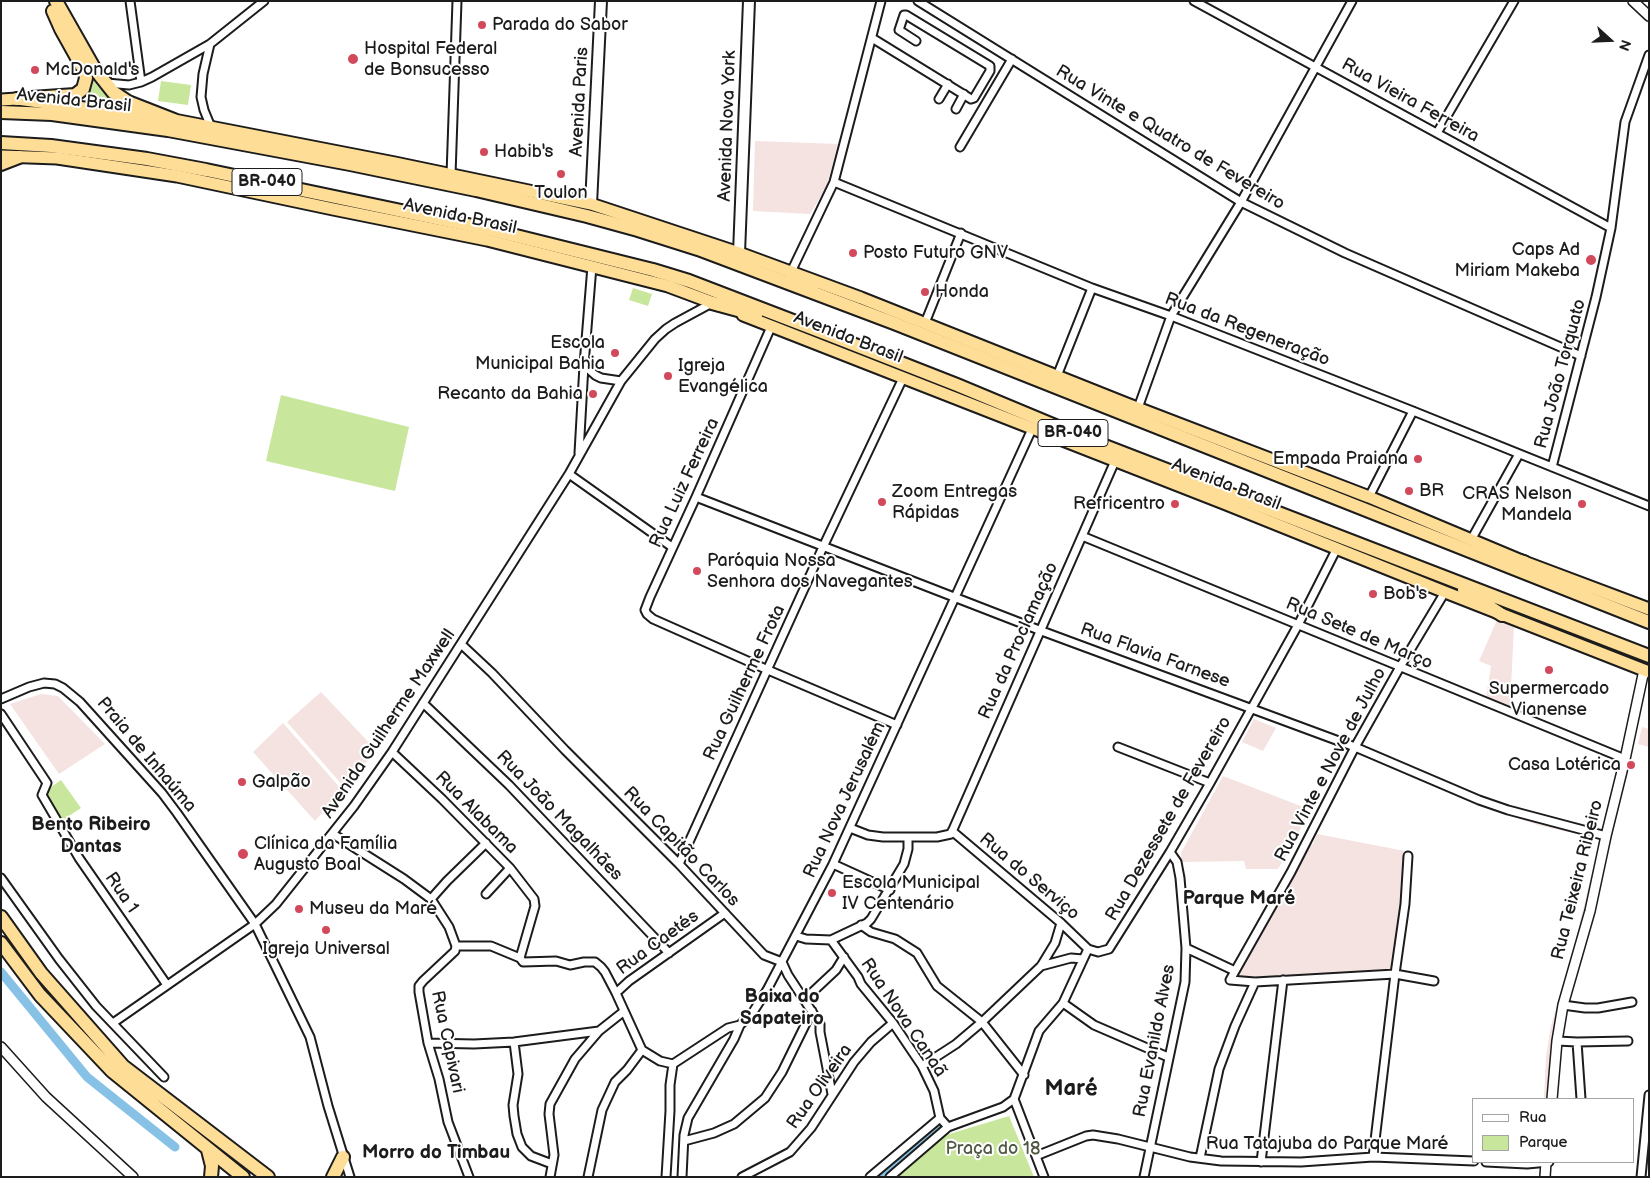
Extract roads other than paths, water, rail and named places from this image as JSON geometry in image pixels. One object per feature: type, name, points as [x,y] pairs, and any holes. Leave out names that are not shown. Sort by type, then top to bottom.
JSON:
[{"type":"highway","points":[[17,100],[75,95],[83,90],[86,82],[85,72],[61,29],[50,1]]},
{"type":"highway","points":[[56,1],[94,68],[113,92],[128,102],[174,120]]},
{"type":"highway","name":"Avenida Brasil","points":[[1,100],[17,100],[174,120],[591,204],[739,253],[925,323],[1138,408],[1370,497],[1524,562],[1649,609]]},
{"type":"highway","name":"Avenida Brasil","points":[[1,112],[52,114],[168,130],[350,164],[587,216],[698,249],[894,323],[1649,622]]},
{"type":"highway","name":"Avenida Brasil","points":[[1,143],[51,146],[147,159],[324,194],[501,232],[689,281],[957,385],[1084,438],[1649,656]]},
{"type":"highway","name":"Avenida Brasil","points":[[1,156],[57,158],[177,176],[332,210],[487,240],[668,286],[1646,671]]},
{"type":"highway","points":[[1,164],[19,156]]},
{"type":"highway","points":[[791,272],[809,284],[872,310],[894,323]]},
{"type":"highway","points":[[712,302],[827,334]]},
{"type":"highway","points":[[1254,465],[1277,470],[1497,556],[1524,562]]},
{"type":"highway","points":[[1444,576],[1502,615]]},
{"type":"highway","points":[[1,917],[41,973],[123,1066],[263,1173],[276,1177]]},
{"type":"highway","points":[[1,943],[40,995],[112,1071],[243,1177]]},
{"type":"highway","points":[[208,1150],[212,1166],[211,1177]]},
{"type":"highway","points":[[333,1177],[343,1157]]},
{"type":"main road","name":"Avenida Paris","points":[[591,204],[601,1]]},
{"type":"main road","name":"Avenida Nova York","points":[[739,253],[749,1]]},
{"type":"street","points":[[130,1],[140,82]]},
{"type":"street","points":[[104,82],[122,86],[140,82],[210,44],[264,1]]},
{"type":"street","points":[[450,175],[457,1]]},
{"type":"street","points":[[791,272],[834,182],[881,1]]},
{"type":"street","name":"Rua Vinte e Quatro de Fevereiro","points":[[918,1],[1241,202],[1345,253],[1581,356]]},
{"type":"street","name":"Rua Vieira Ferreira","points":[[1194,1],[1611,228]]},
{"type":"street","points":[[1138,408],[1171,316],[1241,202],[1352,1]]},
{"type":"street","points":[[1437,133],[1514,1]]},
{"type":"street","points":[[1633,1],[1649,16]]},
{"type":"street","points":[[872,38],[971,99],[974,98],[990,72],[990,66],[904,15],[899,30],[916,42]]},
{"type":"street","points":[[210,44],[203,74],[201,97],[211,127]]},
{"type":"street","name":"Rua João Torquato","points":[[1552,467],[1596,297],[1611,228],[1626,122],[1649,54]]},
{"type":"street","points":[[960,147],[1012,59]]},
{"type":"street","points":[[939,99],[948,84]]},
{"type":"street","points":[[956,108],[964,94]]},
{"type":"street","name":"Rua da Regeneração","points":[[834,182],[1092,288],[1171,316],[1649,506]]},
{"type":"street","points":[[925,323],[961,233]]},
{"type":"street","points":[[579,456],[592,266]]},
{"type":"street","points":[[1057,376],[1092,288]]},
{"type":"street","name":"Avenida Guilherme Maxwell","points":[[114,1023],[255,924],[276,904],[333,834],[392,752],[569,474],[621,381],[660,334],[675,322],[712,302]]},
{"type":"street","name":"Rua Luiz Ferreira","points":[[768,670],[653,619],[646,614],[645,610],[772,326]]},
{"type":"street","points":[[584,365],[601,378],[621,381]]},
{"type":"street","name":"Rua Guilherme Frota","points":[[679,864],[823,547],[903,378]]},
{"type":"street","points":[[1370,497],[1413,411]]},
{"type":"street","name":"Rua Nova Jerusalém","points":[[682,1177],[685,1128],[688,1118],[734,1039],[740,1025],[753,1012],[782,962],[833,864],[1032,429]]},
{"type":"street","points":[[1471,540],[1520,454]]},
{"type":"street","name":"Rua da Proclamação","points":[[951,833],[1115,461]]},
{"type":"street","points":[[569,474],[672,547]]},
{"type":"street","name":"Rua Flavia Farnese","points":[[696,497],[1039,630],[1252,707],[1355,747],[1479,800],[1508,810],[1606,836]]},
{"type":"street","name":"Rua Sete de Março","points":[[1082,536],[1625,760]]},
{"type":"street","name":"Rua Dezessete de Fevereiro","points":[[1088,949],[1098,952],[1105,951],[1112,946],[1210,783],[1298,625],[1337,548]]},
{"type":"street","name":"Rua Vinte e Nove de Julho","points":[[1255,982],[1230,980],[1291,872],[1355,747],[1445,592]]},
{"type":"street","name":"Rua Capitão Carlos","points":[[461,644],[492,673],[565,750],[679,864],[764,955],[782,962]]},
{"type":"street","points":[[768,670],[897,725]]},
{"type":"street","name":"Rua Teixeira Ribeiro","points":[[1552,1098],[1557,1041],[1563,1005],[1588,916],[1646,671]]},
{"type":"street","name":"Praia de Inhaúma","points":[[1,699],[29,686],[44,683],[55,684],[72,694],[162,793],[255,924],[310,1037],[350,1177]]},
{"type":"street","name":"Rua João Magalhães","points":[[423,703],[509,785],[669,954]]},
{"type":"street","name":"Rua 1","points":[[1,714],[47,783],[42,795],[79,858],[167,985]]},
{"type":"street","points":[[1118,747],[1210,783]]},
{"type":"street","name":"Rua Alabama","points":[[392,752],[442,798],[486,843],[510,868],[534,899],[535,906],[520,958]]},
{"type":"street","points":[[850,828],[868,835],[908,837],[936,837],[951,833]]},
{"type":"street","name":"Rua do Serviço","points":[[951,833],[1061,923],[1088,949]]},
{"type":"street","points":[[333,834],[404,879],[431,899],[445,919],[456,946],[491,946],[520,958],[523,962],[556,960],[570,965],[595,962],[605,972],[616,993]]},
{"type":"street","points":[[796,936],[806,939],[830,940],[871,919],[904,864],[908,849],[908,837]]},
{"type":"street","points":[[431,899],[486,843]]},
{"type":"street","name":"Rua Evanildo Alves","points":[[1144,1177],[1185,982],[1186,948],[1178,866],[1170,852]]},
{"type":"street","points":[[1373,1158],[1405,904],[1408,856]]},
{"type":"street","points":[[833,864],[890,890]]},
{"type":"street","points":[[486,894],[510,868]]},
{"type":"street","points":[[1,878],[59,959],[96,1006],[164,1078]]},
{"type":"street","name":"Rua Caetés","points":[[642,1050],[616,993],[629,981],[725,913]]},
{"type":"street","points":[[922,1066],[956,1044],[1042,966],[1055,943],[1061,923]]},
{"type":"street","points":[[861,925],[871,932],[895,938],[917,953],[938,986],[982,1022],[1024,1075]]},
{"type":"street","name":"Rua Nova Canaã","points":[[830,940],[922,1066],[934,1091],[940,1118]]},
{"type":"street","name":"Rua Capivari","points":[[456,946],[452,954],[420,986],[420,1002],[428,1043],[439,1079],[448,1122],[469,1177]]},
{"type":"street","points":[[1186,948],[1235,971]]},
{"type":"street","points":[[890,1177],[948,1127],[1003,1107],[1014,1098],[1039,1031],[1063,1003],[1088,949]]},
{"type":"street","points":[[804,1000],[836,970],[844,957]]},
{"type":"street","points":[[1042,966],[1071,958],[1083,959]]},
{"type":"street","points":[[782,962],[820,1024],[832,1094]]},
{"type":"street","points":[[1200,1158],[1219,1070],[1234,1026],[1255,982],[1395,974],[1434,981]]},
{"type":"street","points":[[1261,1162],[1283,980]]},
{"type":"street","points":[[1563,1005],[1598,1008],[1632,1002]]},
{"type":"street","points":[[1063,1003],[1094,1025],[1168,1057]]},
{"type":"street","points":[[684,1141],[714,1133],[734,1124],[765,1098],[782,1072],[812,1011]]},
{"type":"street","points":[[550,1177],[554,1156],[549,1114],[550,1104],[575,1059],[599,1030],[624,1012]]},
{"type":"street","name":"Rua Oliveira","points":[[742,1177],[790,1152],[811,1128],[854,1062],[871,1042],[893,1024]]},
{"type":"street","points":[[588,1176],[602,1110],[615,1082],[642,1050],[660,1061],[673,1064],[728,1028],[740,1025]]},
{"type":"street","points":[[428,1043],[474,1044],[514,1042],[599,1030]]},
{"type":"street","points":[[1557,1041],[1628,1041]]},
{"type":"street","points":[[514,1042],[518,1074],[513,1105],[517,1134],[522,1147],[532,1156],[552,1164]]},
{"type":"street","points":[[1577,1042],[1581,1098]]},
{"type":"street","points":[[1,1047],[46,1097],[133,1177]]},
{"type":"street","points":[[666,1177],[670,1084],[673,1064]]},
{"type":"street","points":[[1641,1177],[1649,1095]]},
{"type":"street","points":[[1014,1098],[1044,1177]]},
{"type":"street","points":[[870,1177],[940,1118],[948,1127]]},
{"type":"street","name":"Rua Tatajuba do Parque Maré","points":[[1036,1156],[1092,1135],[1149,1146],[1190,1157],[1221,1161],[1301,1162],[1373,1158],[1472,1161]]},
{"type":"street","points":[[1635,1157],[1643,1157]]},
{"type":"street","points":[[1506,1163],[1537,1163]]},
{"type":"street","points":[[1545,1177],[1547,1163]]},
{"type":"waterway","points":[[1,972],[87,1077],[175,1147]]},
{"type":"waterway","points":[[880,1177],[937,1129]]},
{"type":"place","name":"Parada do Sabor","points":[[482,25]]},
{"type":"place","name":"Hospital Federal de Bonsucesso","points":[[353,59]]},
{"type":"place","name":"McDonald's","points":[[35,70]]},
{"type":"place","name":"Habib's","points":[[484,152]]},
{"type":"place","name":"Toulon","points":[[561,174]]},
{"type":"place","name":"Posto Futuro GNV","points":[[853,253]]},
{"type":"place","name":"Caps Ad Miriam Makeba","points":[[1591,260]]},
{"type":"place","name":"Honda","points":[[925,292]]},
{"type":"place","name":"Escola Municipal Bahia","points":[[615,353]]},
{"type":"place","name":"Igreja Evangélica","points":[[668,376]]},
{"type":"place","name":"Recanto da Bahia","points":[[593,394]]},
{"type":"place","name":"Empada Praiana","points":[[1418,459]]},
{"type":"place","name":"BR","points":[[1409,491]]},
{"type":"place","name":"Zoom Entregas Rápidas","points":[[882,502]]},
{"type":"place","name":"Refricentro","points":[[1175,504]]},
{"type":"place","name":"CRAS Nelson Mandela","points":[[1582,504]]},
{"type":"place","name":"Paróquia Nossa Senhora dos Navegantes","points":[[697,571]]},
{"type":"place","name":"Bob's","points":[[1373,594]]},
{"type":"place","name":"Supermercado Vianense","points":[[1549,670]]},
{"type":"place","name":"Casa Lotérica","points":[[1631,765]]},
{"type":"place","name":"Galpão","points":[[242,782]]},
{"type":"place","name":"Clínica da Família Augusto Boal","points":[[243,854]]},
{"type":"place","name":"Escola Municipal IV Centenário","points":[[832,893]]},
{"type":"place","name":"Museu da Maré","points":[[299,909]]},
{"type":"place","name":"Igreja Universal","points":[[326,930]]},
{"type":"district","name":"Bento Ribeiro Dantas","points":[[91,836]]},
{"type":"district","name":"Parque Maré","points":[[1239,899]]},
{"type":"district","name":"Baixa do Sapateiro","points":[[782,1008]]},
{"type":"district","name":"Maré","points":[[1071,1089]]},
{"type":"district","name":"Morro do Timbau","points":[[436,1153]]},
{"type":"park label","name":"Praça do 18","points":[[993,1149]]}]
